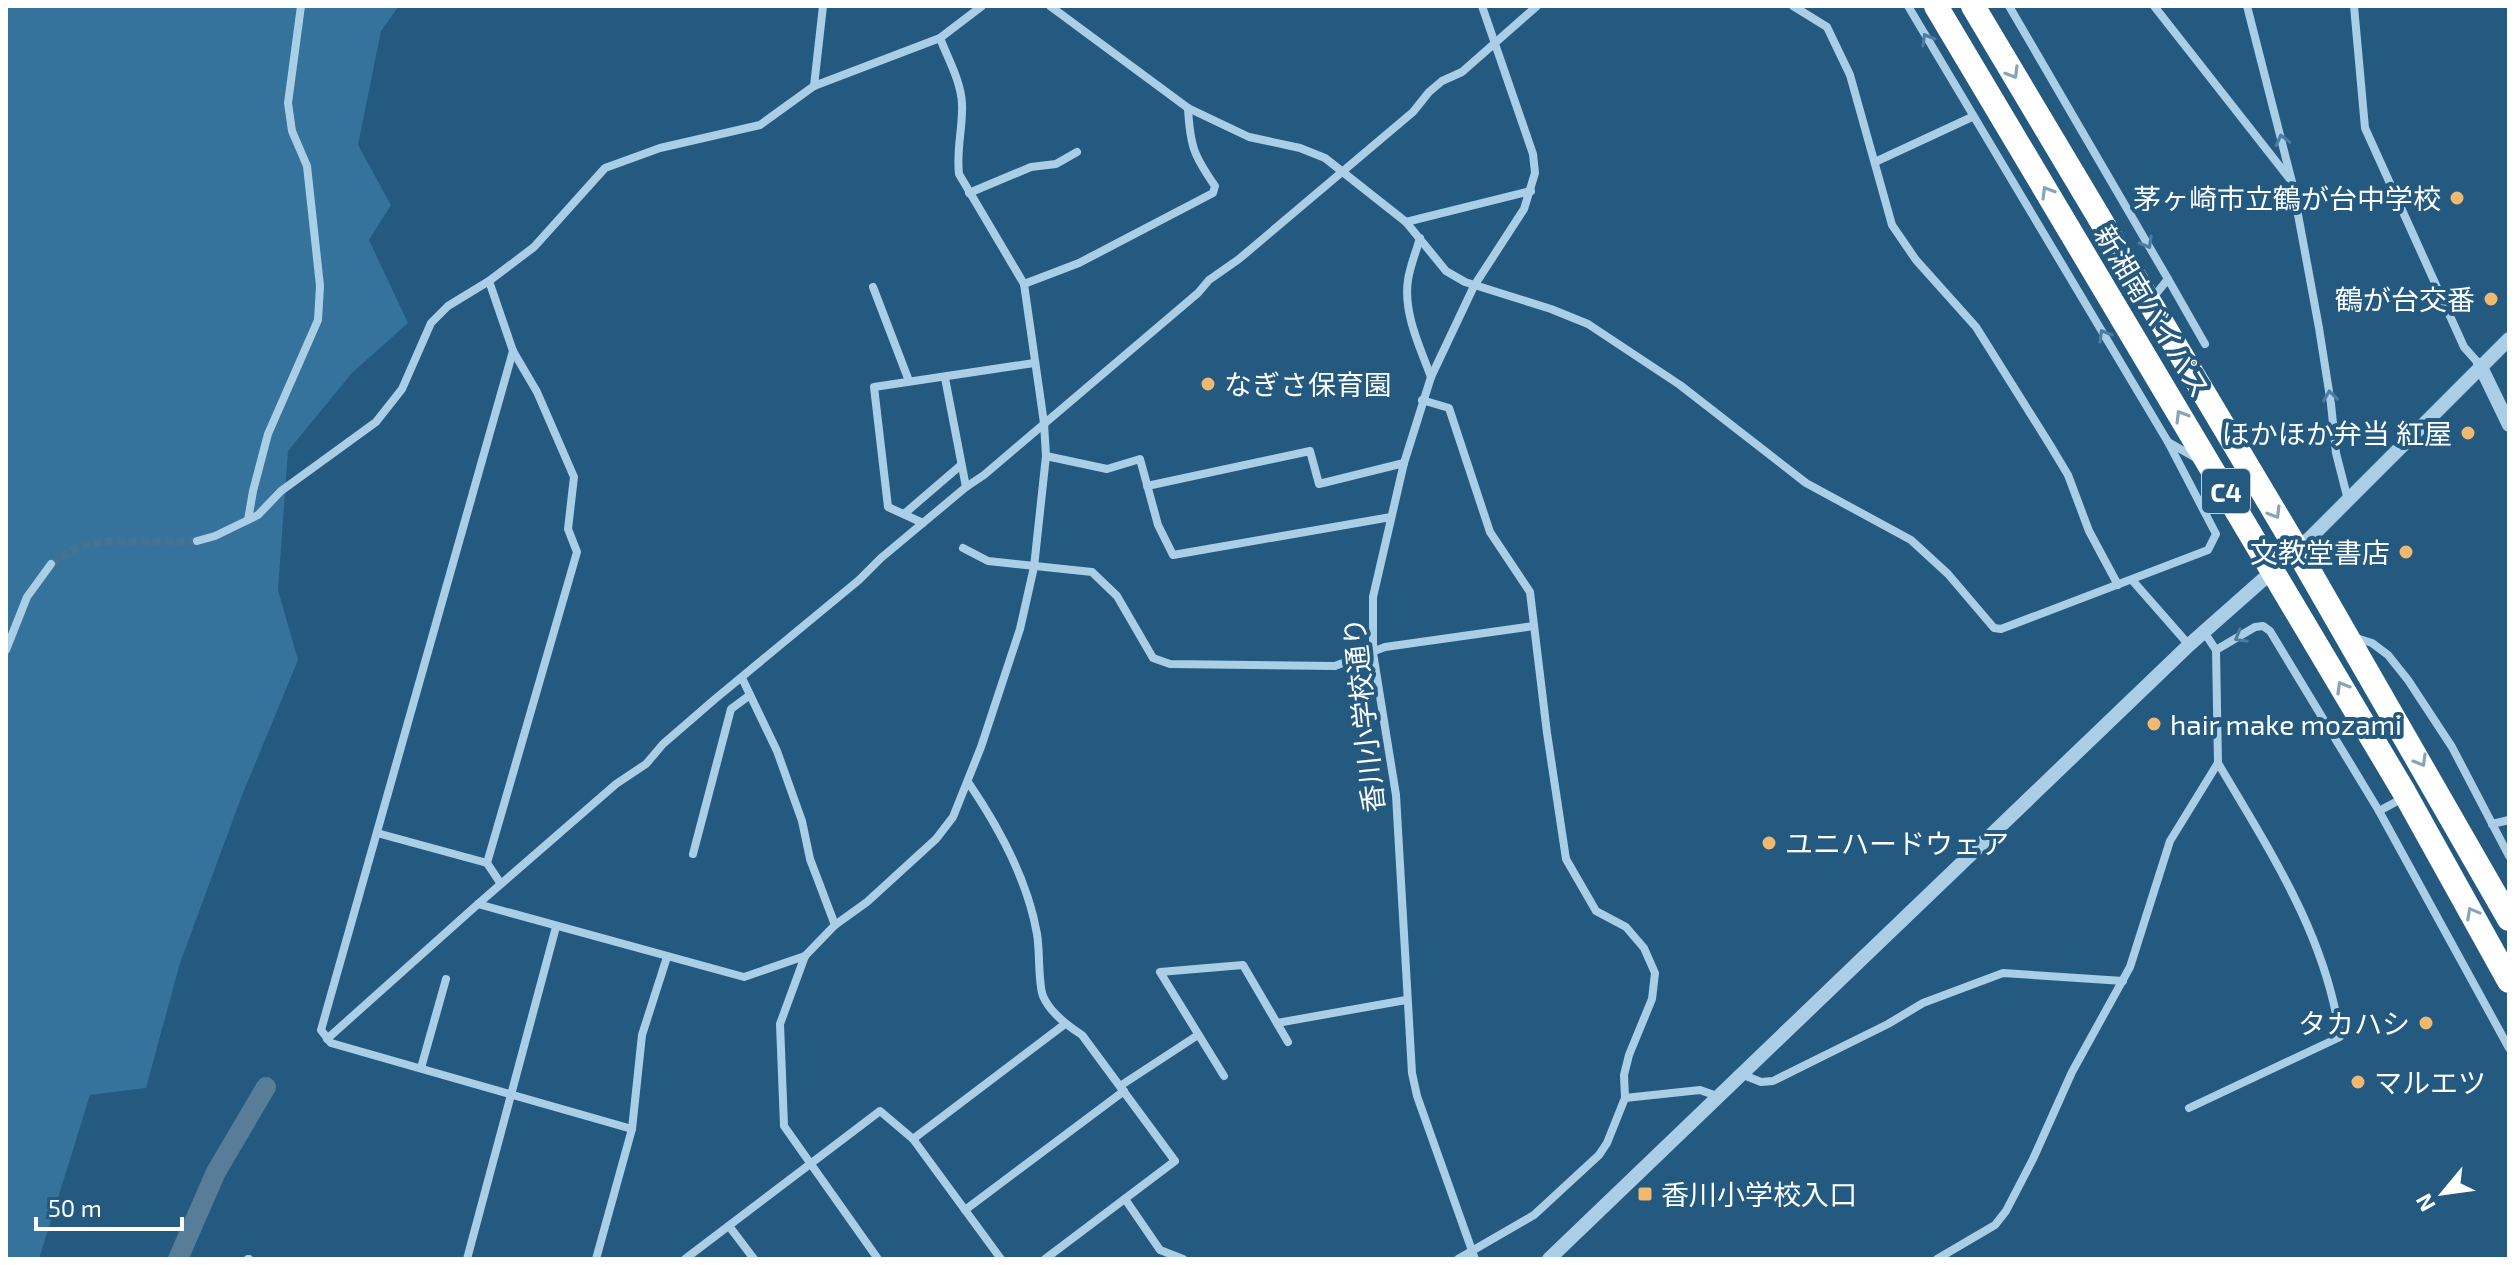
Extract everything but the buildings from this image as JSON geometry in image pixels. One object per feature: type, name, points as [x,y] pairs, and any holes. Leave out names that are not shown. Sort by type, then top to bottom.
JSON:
[{"type":"highway","name":"新湘南バイパス","points":[[1936,6],[2404,792],[2509,981]]},
{"type":"highway","name":"新湘南バイパス","points":[[1973,6],[2300,554],[2509,919]]},
{"type":"street","points":[[248,520],[268,434],[318,320],[320,286],[307,166],[292,131],[288,103],[301,6]]},
{"type":"street","points":[[814,86],[823,6]]},
{"type":"street","points":[[197,541],[215,536],[258,515],[281,491],[376,422],[402,389],[431,323],[448,306],[489,281],[534,247],[605,168],[660,148],[760,125],[814,86],[940,38],[982,6]]},
{"type":"street","points":[[1050,6],[1188,108],[1249,137],[1300,148],[1325,158],[1406,222],[1446,271],[1474,286],[1551,309],[1588,324],[1680,385],[1806,483],[1911,540],[1948,574],[1994,628],[2001,629],[2208,550],[2216,534],[2168,442],[1908,6]]},
{"type":"street","name":"香川小学校通り","points":[[1474,1255],[1417,1096],[1412,1073],[1396,795],[1373,653],[1373,597],[1422,400],[1474,286],[1524,209],[1535,173],[1533,154],[1482,6]]},
{"type":"street","points":[[327,1039],[616,784],[639,769],[663,744],[984,475],[1198,293],[1209,280],[1239,259],[1413,112],[1442,81],[1462,72],[1537,6]]},
{"type":"street","points":[[1793,6],[1827,27],[1850,75],[1892,225],[1916,260],[1976,327],[2068,475],[2089,531],[2118,585]]},
{"type":"street","points":[[2009,6],[2205,344]]},
{"type":"street","points":[[2154,6],[2292,182]]},
{"type":"street","points":[[2247,6],[2292,182],[2319,328],[2336,453],[2348,500]]},
{"type":"street","points":[[2354,6],[2365,128],[2464,347],[2480,365],[2509,425]]},
{"type":"street","points":[[878,1259],[784,1126],[780,1024],[805,956],[835,925],[867,902],[936,839],[953,817],[1020,629],[1034,567],[1046,456],[1024,284],[959,174],[957,157],[962,104],[940,38]]},
{"type":"street","points":[[1024,284],[1079,263],[1213,193],[1215,186],[1196,158],[1190,136],[1188,108]]},
{"type":"street","points":[[1875,162],[1972,117]]},
{"type":"street","points":[[969,193],[1031,167],[1056,164],[1077,152]]},
{"type":"street","points":[[1406,222],[1531,191]]},
{"type":"street","points":[[1420,238],[1408,279],[1407,301],[1411,322],[1431,377]]},
{"type":"street","points":[[2145,308],[2168,279]]},
{"type":"street","points":[[487,863],[577,552],[568,529],[574,477],[537,392],[513,351],[489,281]]},
{"type":"street","points":[[873,287],[909,381]]},
{"type":"street","points":[[1549,1259],[2189,645],[2261,583],[2348,500],[2509,339]]},
{"type":"street","points":[[513,351],[321,1030],[331,1043],[632,1129]]},
{"type":"street","points":[[923,523],[888,507],[874,387],[1034,363]]},
{"type":"street","points":[[945,378],[966,487]]},
{"type":"street","points":[[1422,400],[1449,408],[1490,532],[1530,592],[1566,859],[1596,911],[1626,927],[1644,948],[1655,973],[1652,999],[1624,1075],[1625,1098],[1599,1155],[1534,1215],[1474,1255],[1458,1259]]},
{"type":"street","points":[[2168,442],[2225,474]]},
{"type":"street","points":[[1147,486],[1310,451],[1319,484],[1404,463]]},
{"type":"street","points":[[1046,456],[1107,469],[1140,459],[1158,525],[1173,555],[1391,517]]},
{"type":"street","points":[[904,514],[961,465]]},
{"type":"street","points":[[963,548],[988,561],[1092,572],[1117,596],[1153,658],[1170,664],[1335,666],[1385,647],[1534,626]]},
{"type":"street","points":[[6,650],[27,597],[51,564]]},
{"type":"street","points":[[2132,580],[2189,645]]},
{"type":"street","points":[[2216,650],[2255,627],[2263,626],[2270,631],[2379,811],[2509,1048]]},
{"type":"street","points":[[2189,1108],[2340,1037],[2313,936],[2293,892],[2218,763],[2216,650],[2204,632]]},
{"type":"street","points":[[2337,633],[2372,643],[2388,655],[2408,680],[2452,747],[2509,856]]},
{"type":"street","points":[[742,678],[787,779],[802,821],[810,859],[835,925]]},
{"type":"street","points":[[693,854],[731,709],[750,695]]},
{"type":"street","points":[[1937,1259],[1995,1225],[2006,1211],[2072,1072],[2123,981],[2143,930],[2170,841],[2218,763]]},
{"type":"street","points":[[968,782],[980,799],[1022,883],[1037,932],[1043,996],[1065,1024],[1082,1035],[1175,1161],[1045,1259]]},
{"type":"street","points":[[2379,811],[2411,793]]},
{"type":"street","points":[[2492,824],[2509,820]]},
{"type":"street","points":[[377,833],[487,863],[501,884]]},
{"type":"street","points":[[478,904],[744,977],[805,956]]},
{"type":"street","points":[[467,1259],[556,927]]},
{"type":"street","points":[[596,1259],[632,1129],[642,1035],[667,957]]},
{"type":"street","points":[[1224,1076],[1160,972],[1243,965],[1288,1042]]},
{"type":"street","points":[[1741,1074],[1761,1082],[1773,1081],[1888,1024],[1923,1003],[2003,973],[2123,981]]},
{"type":"street","points":[[421,1068],[446,979]]},
{"type":"street","points":[[1277,1023],[1406,1000]]},
{"type":"street","points":[[913,1139],[1065,1024]]},
{"type":"street","points":[[965,1210],[1122,1088],[1198,1035]]},
{"type":"street","points":[[1625,1098],[1700,1090],[1717,1096]]},
{"type":"street","points":[[685,1259],[880,1111],[913,1139],[1001,1259]]},
{"type":"street","points":[[1125,1199],[1160,1250],[1183,1259]]},
{"type":"street","points":[[729,1226],[754,1259]]},
{"type":"shaded area","points":[[6,6],[399,6],[381,31],[358,145],[391,205],[369,240],[408,323],[352,373],[288,451],[278,590],[298,660],[241,798],[180,963],[146,1088],[90,1095],[39,1259],[6,1259]]},
{"type":"waterway","points":[[178,1259],[216,1172],[266,1087]]},
{"type":"tunnel","points":[[51,564],[82,545],[107,541],[197,541]]},
{"type":"place","name":"茅ヶ崎市立鶴が台中学校","points":[[2457,198]]},
{"type":"place","name":"鶴が台交番","points":[[2491,299]]},
{"type":"place","name":"なぎさ保育園","points":[[1208,384]]},
{"type":"place","name":"ほかほか弁当 紅屋","points":[[2468,433]]},
{"type":"place","name":"文教堂書店","points":[[2406,552]]},
{"type":"place","name":"hair make mozami","points":[[2154,724]]},
{"type":"place","name":"ユニハードウェア","points":[[1769,843]]},
{"type":"place","name":"タカハシ","points":[[2426,1023]]},
{"type":"place","name":"マルエツ","points":[[2358,1082]]},
{"type":"place","name":"香川小学校入口","points":[[1645,1194]]}]
